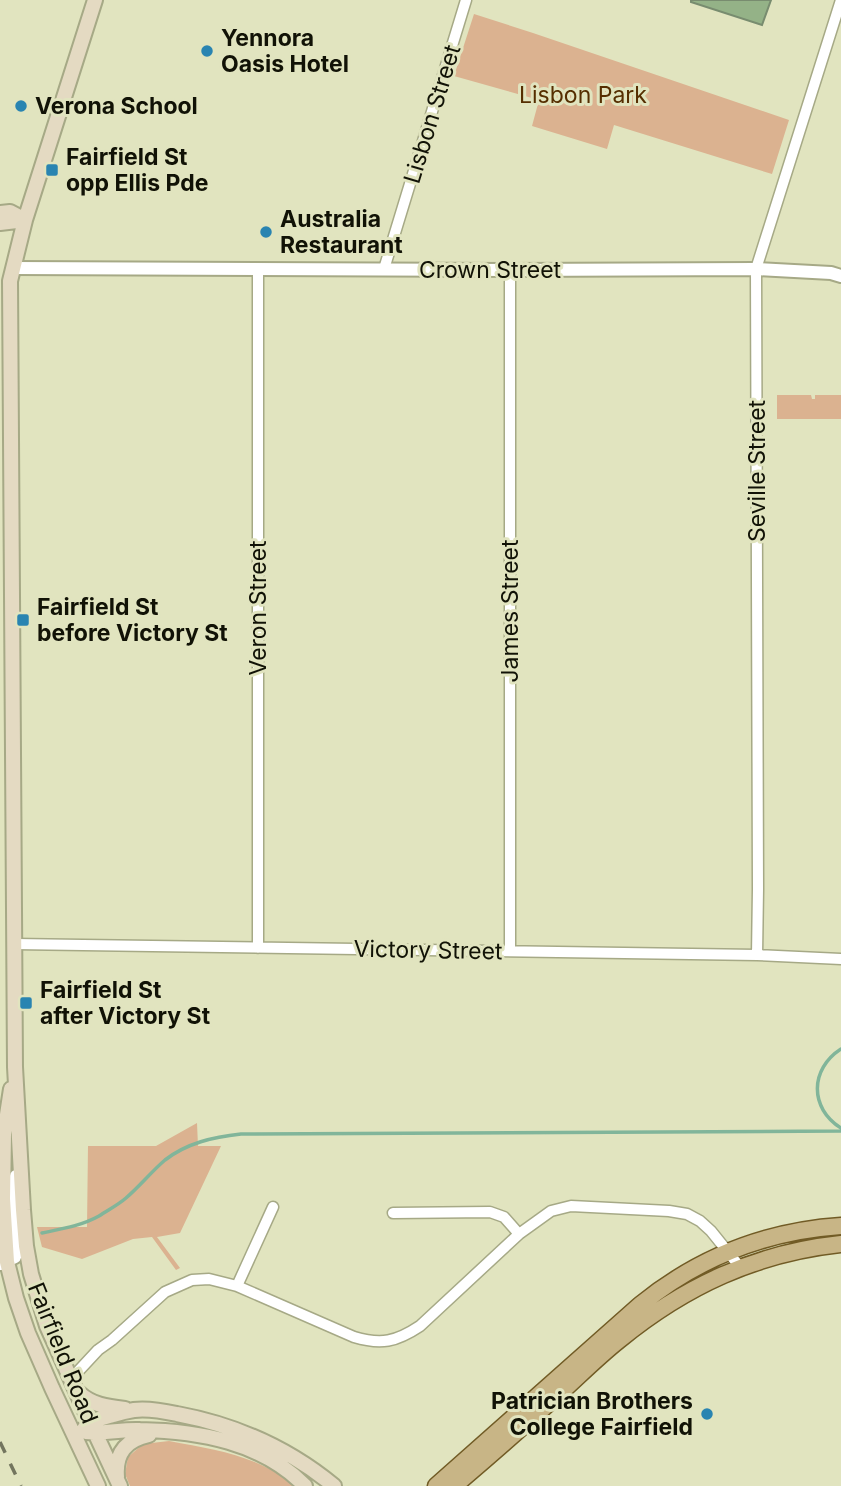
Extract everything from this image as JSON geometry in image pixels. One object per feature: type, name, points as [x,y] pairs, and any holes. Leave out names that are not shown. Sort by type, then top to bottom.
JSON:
[{"type":"main road","points":[[15,1067],[10,281],[25,220],[95,0]]},
{"type":"main road","points":[[0,213],[10,212],[25,220]]},
{"type":"main road","points":[[0,223],[25,220]]},
{"type":"main road","name":"Fairfield Road","points":[[15,1067],[23,1210],[31,1274],[47,1326],[73,1384],[89,1429],[119,1483]]},
{"type":"main road","name":"Fairfield Road","points":[[15,1067],[2,1134],[4,1263],[28,1333],[98,1486]]},
{"type":"main road","points":[[436,1486],[655,1293],[727,1251],[783,1233],[841,1226]]},
{"type":"main road","points":[[454,1486],[626,1334],[655,1312],[740,1267],[811,1247],[841,1244]]},
{"type":"main road","points":[[73,1384],[93,1403],[110,1408],[187,1416],[247,1434],[281,1449],[312,1468],[334,1486]]},
{"type":"main road","points":[[81,1450],[80,1442],[89,1429],[134,1410]]},
{"type":"main road","points":[[66,1418],[78,1429],[175,1432],[227,1441],[282,1466],[305,1486]]},
{"type":"main road","points":[[119,1483],[117,1471],[121,1452],[131,1441],[151,1434],[175,1432]]},
{"type":"street","name":"Lisbon Street","points":[[384,269],[466,0]]},
{"type":"street","name":"Seville Street","points":[[757,955],[756,269],[841,0]]},
{"type":"street","name":"Crown Street","points":[[13,268],[756,269],[831,273],[841,276]]},
{"type":"street","name":"Veron Street","points":[[258,269],[258,948]]},
{"type":"street","name":"James Street","points":[[510,270],[510,951]]},
{"type":"street","name":"Victory Street","points":[[14,944],[757,955],[841,959]]},
{"type":"street","points":[[4,1263],[15,1257],[18,1247],[15,1200],[19,1128]]},
{"type":"street","points":[[73,1384],[98,1350],[165,1292],[192,1279],[209,1279],[237,1286],[367,1341],[386,1342],[404,1337],[519,1234],[551,1211],[571,1206],[687,1214],[711,1231],[740,1267]]},
{"type":"street","points":[[237,1286],[272,1207]]},
{"type":"street","points":[[393,1213],[490,1212],[504,1217],[519,1234]]},
{"type":"green space","name":"Lisbon Park","points":[[474,14],[789,120],[772,174],[614,125],[607,149],[532,126],[539,100],[454,76]]},
{"type":"green space","points":[[777,395],[811,395],[812,399],[815,399],[815,395],[841,395],[841,419],[777,419]]},
{"type":"green space","points":[[197,1123],[198,1146],[221,1146],[180,1233],[157,1237],[180,1268],[176,1270],[152,1237],[133,1239],[82,1259],[42,1247],[37,1227],[87,1227],[88,1146],[156,1146]]},
{"type":"green space","points":[[169,1441],[235,1455],[266,1467],[295,1486],[130,1486],[125,1474],[128,1457],[143,1444]]},
{"type":"building","points":[[691,0],[771,0],[762,25]]},
{"type":"waterway","points":[[841,1049],[823,1067],[817,1088],[823,1110],[841,1128]]},
{"type":"waterway","points":[[42,1233],[78,1225],[99,1216],[126,1198],[173,1154],[210,1139],[231,1135],[841,1131]]},
{"type":"railway","points":[[0,1442],[21,1486]]},
{"type":"place","name":"Yennora Oasis Hotel","points":[[207,51]]},
{"type":"place","name":"Verona School","points":[[21,106]]},
{"type":"place","name":"Fairfield St opp Ellis Pde","points":[[52,170]]},
{"type":"place","name":"Australia Restaurant","points":[[266,232]]},
{"type":"place","name":"Fairfield St before Victory St","points":[[23,620]]},
{"type":"place","name":"Fairfield St after Victory St","points":[[26,1003]]},
{"type":"place","name":"Patrician Brothers College Fairfield","points":[[707,1414]]}]
